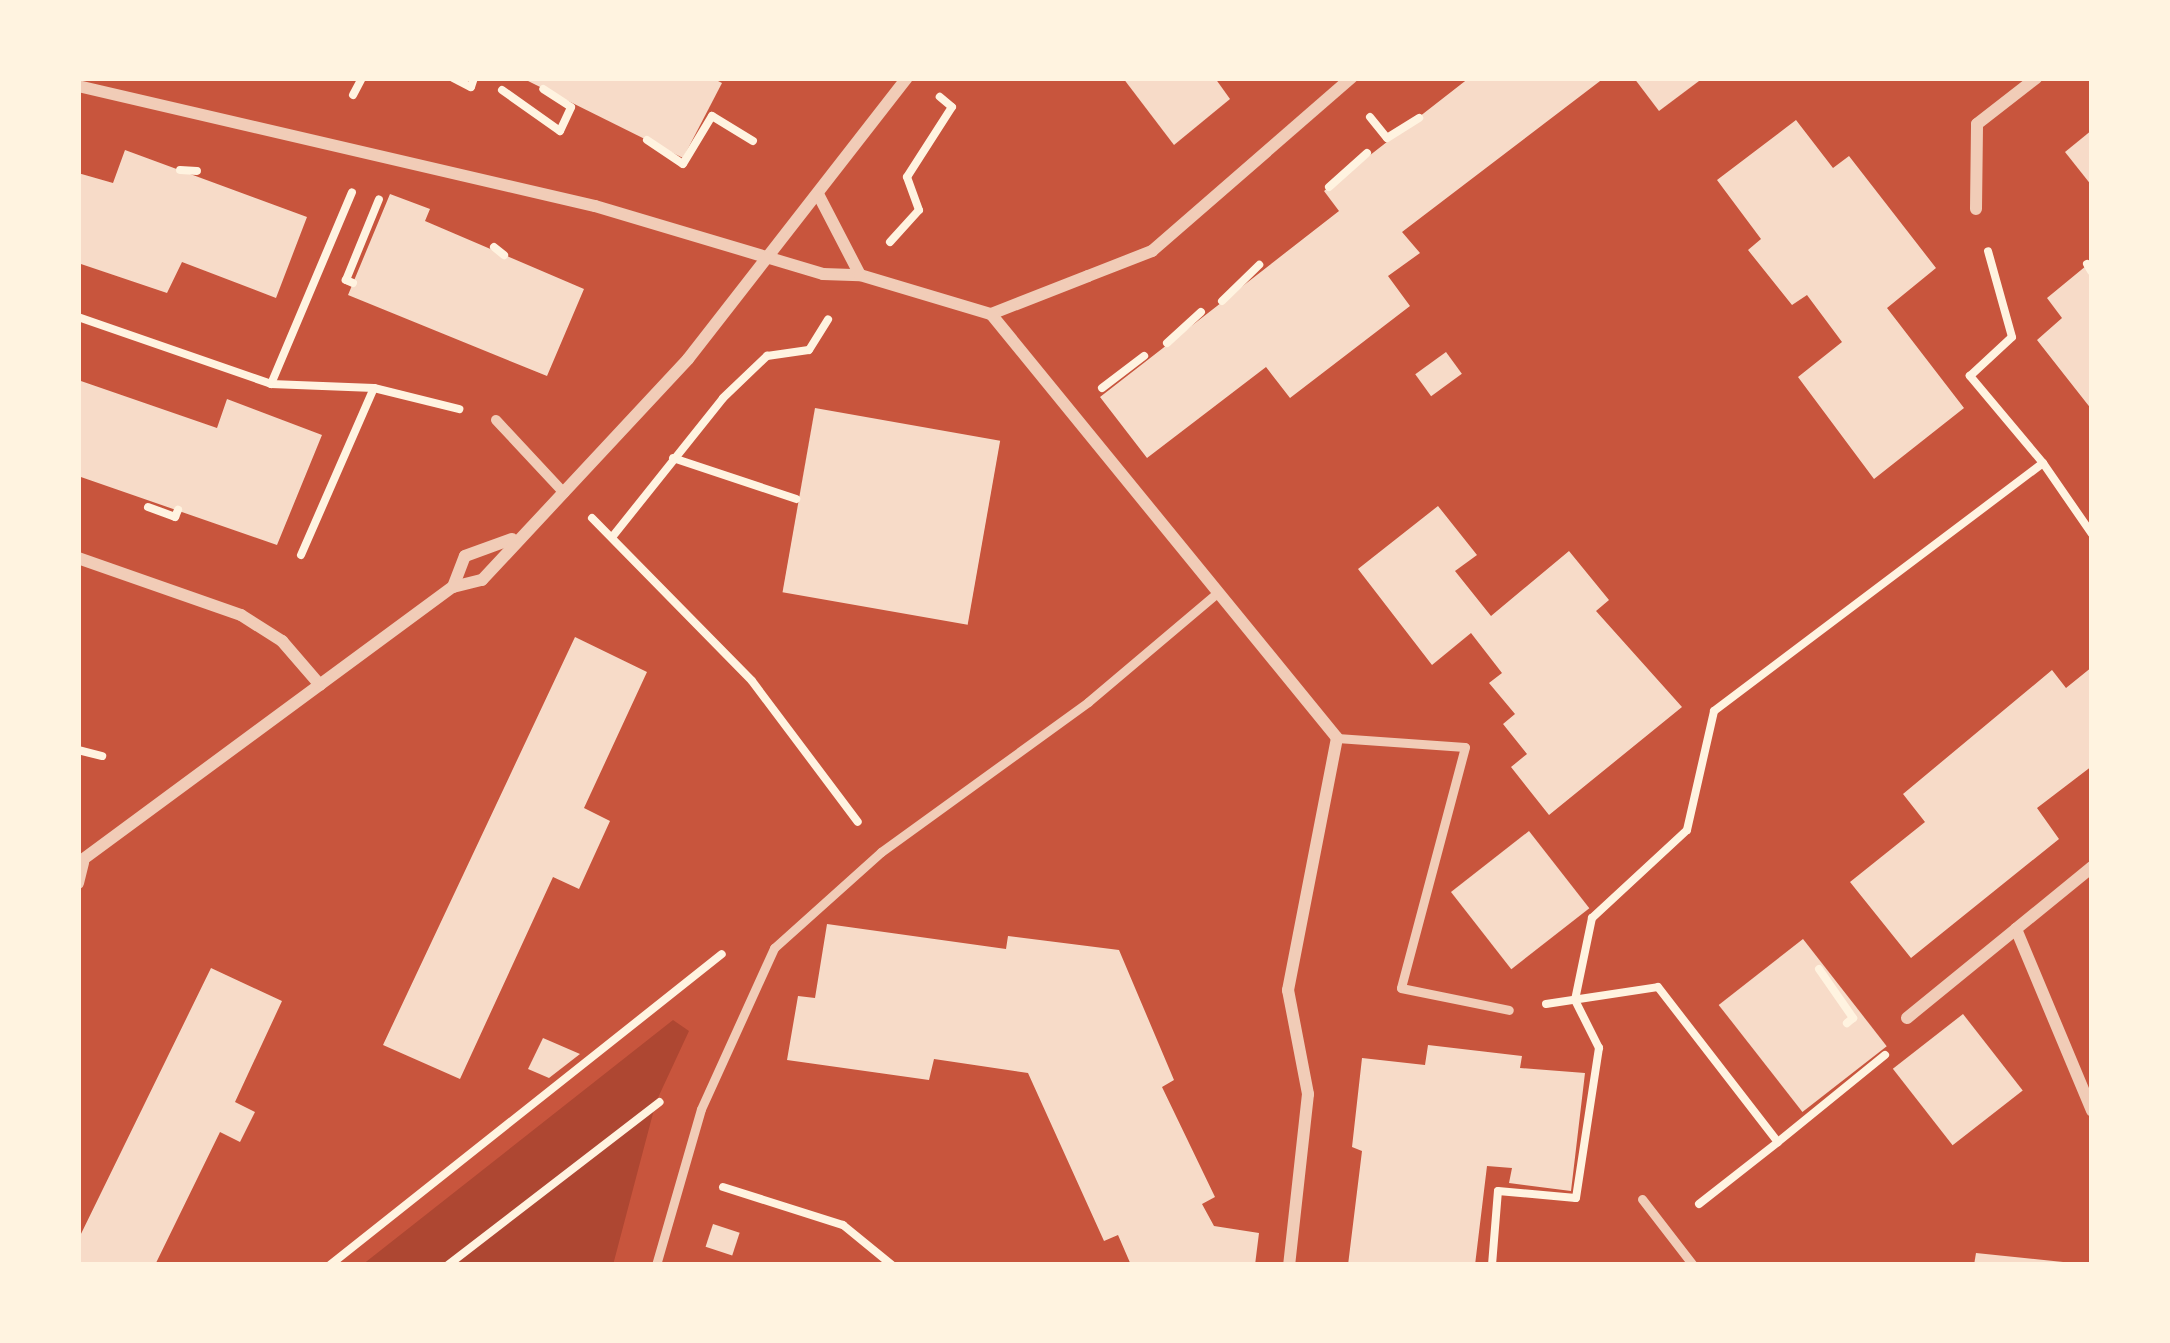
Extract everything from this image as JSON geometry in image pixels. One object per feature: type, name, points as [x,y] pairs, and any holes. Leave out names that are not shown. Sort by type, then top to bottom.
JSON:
[{"type":"street","points":[[78,883],[81,863],[453,587],[482,580],[513,539],[564,493],[770,255],[907,78]]},
{"type":"street","points":[[992,314],[1152,250],[1351,78]]},
{"type":"street","points":[[1976,209],[1977,124],[2036,78]]},
{"type":"street","points":[[78,86],[595,206],[823,274],[860,274],[992,314],[1337,738],[1288,990],[1308,1094],[1289,1265]]},
{"type":"street","points":[[818,194],[860,274]]},
{"type":"street","points":[[496,420],[564,493]]},
{"type":"street","points":[[453,587],[465,556],[513,539]]},
{"type":"street","points":[[78,558],[241,615],[282,641],[320,685]]},
{"type":"street","points":[[1907,1018],[2092,867]]},
{"type":"street","points":[[2016,929],[2092,1111]]},
{"type":"lane","points":[[656,1265],[701,1108],[774,947],[881,852],[1088,702],[1216,594]]},
{"type":"lane","points":[[1337,738],[1465,748],[1401,988],[1509,1010]]},
{"type":"lane","points":[[1642,1199],[1694,1265]]},
{"type":"path","points":[[353,95],[362,78]]},
{"type":"path","points":[[453,78],[474,80]]},
{"type":"path","points":[[502,90],[560,131],[572,107],[543,88]]},
{"type":"path","points":[[614,536],[673,458],[766,356],[809,350],[860,274],[919,210],[907,177],[952,107],[933,91]]},
{"type":"path","points":[[1380,130],[1387,138],[1419,118]]},
{"type":"path","points":[[647,140],[683,164],[710,120],[753,142]]},
{"type":"path","points":[[1329,187],[1367,153]]},
{"type":"path","points":[[180,170],[197,171]]},
{"type":"path","points":[[353,283],[346,280],[384,187],[355,182]]},
{"type":"path","points":[[271,384],[351,195]]},
{"type":"path","points":[[1976,209],[2012,337],[1970,376],[2043,463],[2092,534]]},
{"type":"path","points":[[494,248],[504,255]]},
{"type":"path","points":[[1222,301],[1259,266]]},
{"type":"path","points":[[1166,343],[1201,312]]},
{"type":"path","points":[[78,317],[271,384],[374,388],[479,414]]},
{"type":"path","points":[[1106,385],[1144,356]]},
{"type":"path","points":[[301,555],[374,388]]},
{"type":"path","points":[[673,458],[796,499]]},
{"type":"path","points":[[1492,1265],[1498,1191],[1576,1198],[1599,1048],[1575,1000],[1592,917],[1687,830],[1714,711],[2043,463]]},
{"type":"path","points":[[564,493],[614,536],[752,681],[881,852]]},
{"type":"path","points":[[148,507],[175,517],[178,511]]},
{"type":"path","points":[[78,750],[102,756]]},
{"type":"path","points":[[330,1265],[746,934],[774,947]]},
{"type":"path","points":[[1819,969],[1853,1018],[1847,1023]]},
{"type":"path","points":[[1509,1010],[1658,987],[1778,1142]]},
{"type":"path","points":[[1667,1229],[1884,1058],[1907,1018]]},
{"type":"path","points":[[448,1265],[656,1102]]},
{"type":"path","points":[[681,1174],[843,1225],[892,1265]]},
{"type":"shaded area","points":[[673,1020],[689,1031],[656,1102],[613,1265],[362,1265]]},
{"type":"building","points":[[522,78],[712,78],[722,83],[683,158]]},
{"type":"building","points":[[1123,78],[1215,78],[1230,99],[1174,145]]},
{"type":"building","points":[[1469,78],[1604,78],[1402,232],[1420,253],[1388,276],[1410,306],[1290,398],[1266,367],[1147,458],[1100,397],[1339,211],[1324,191]]},
{"type":"building","points":[[1634,78],[1703,78],[1659,111]]},
{"type":"building","points":[[1796,120],[1833,168],[1849,156],[1936,268],[1887,308],[1964,408],[1874,479],[1798,377],[1842,342],[1807,295],[1792,305],[1748,250],[1761,239],[1717,180]]},
{"type":"building","points":[[2092,130],[2092,186],[2065,152]]},
{"type":"building","points":[[125,150],[307,217],[276,298],[182,262],[167,293],[78,263],[78,173],[113,183]]},
{"type":"building","points":[[390,194],[430,209],[425,221],[584,289],[547,376],[348,295]]},
{"type":"building","points":[[2092,261],[2092,410],[2037,340],[2062,318],[2047,298]]},
{"type":"building","points":[[1446,352],[1462,374],[1431,396],[1415,374]]},
{"type":"building","points":[[78,380],[217,428],[227,399],[322,435],[277,545],[78,476]]},
{"type":"building","points":[[815,408],[1000,441],[968,625],[783,592]]},
{"type":"building","points":[[1438,506],[1477,555],[1455,571],[1491,616],[1569,551],[1609,600],[1596,611],[1682,707],[1549,815],[1511,767],[1527,754],[1503,724],[1515,714],[1489,683],[1502,673],[1471,633],[1432,665],[1358,569]]},
{"type":"building","points":[[575,637],[647,672],[584,808],[610,821],[579,889],[553,877],[460,1079],[383,1045]]},
{"type":"building","points":[[2092,667],[2092,766],[2037,808],[2059,839],[1911,958],[1850,882],[1925,822],[1903,794],[2052,670],[2066,688]]},
{"type":"building","points":[[1529,831],[1589,908],[1511,969],[1451,892]]},
{"type":"building","points":[[827,924],[1006,949],[1008,936],[1119,950],[1174,1080],[1162,1087],[1215,1197],[1202,1204],[1214,1226],[1259,1233],[1255,1265],[1131,1265],[1118,1235],[1104,1241],[1028,1073],[934,1059],[929,1080],[787,1060],[798,996],[815,998]]},
{"type":"building","points":[[1803,939],[1887,1046],[1802,1112],[1719,1005]]},
{"type":"building","points":[[211,968],[282,1001],[235,1102],[255,1112],[240,1142],[220,1132],[155,1265],[78,1265],[78,1240]]},
{"type":"building","points":[[1963,1014],[2023,1090],[1953,1145],[1893,1069]]},
{"type":"building","points":[[543,1038],[580,1054],[549,1078],[528,1069]]},
{"type":"building","points":[[1428,1045],[1522,1056],[1520,1068],[1585,1073],[1571,1191],[1509,1183],[1512,1168],[1487,1166],[1475,1265],[1348,1265],[1362,1151],[1352,1147],[1362,1058],[1425,1065]]},
{"type":"building","points":[[713,1224],[740,1233],[732,1255],[706,1247]]},
{"type":"building","points":[[1976,1253],[2063,1262],[2063,1265],[1974,1265]]}]
